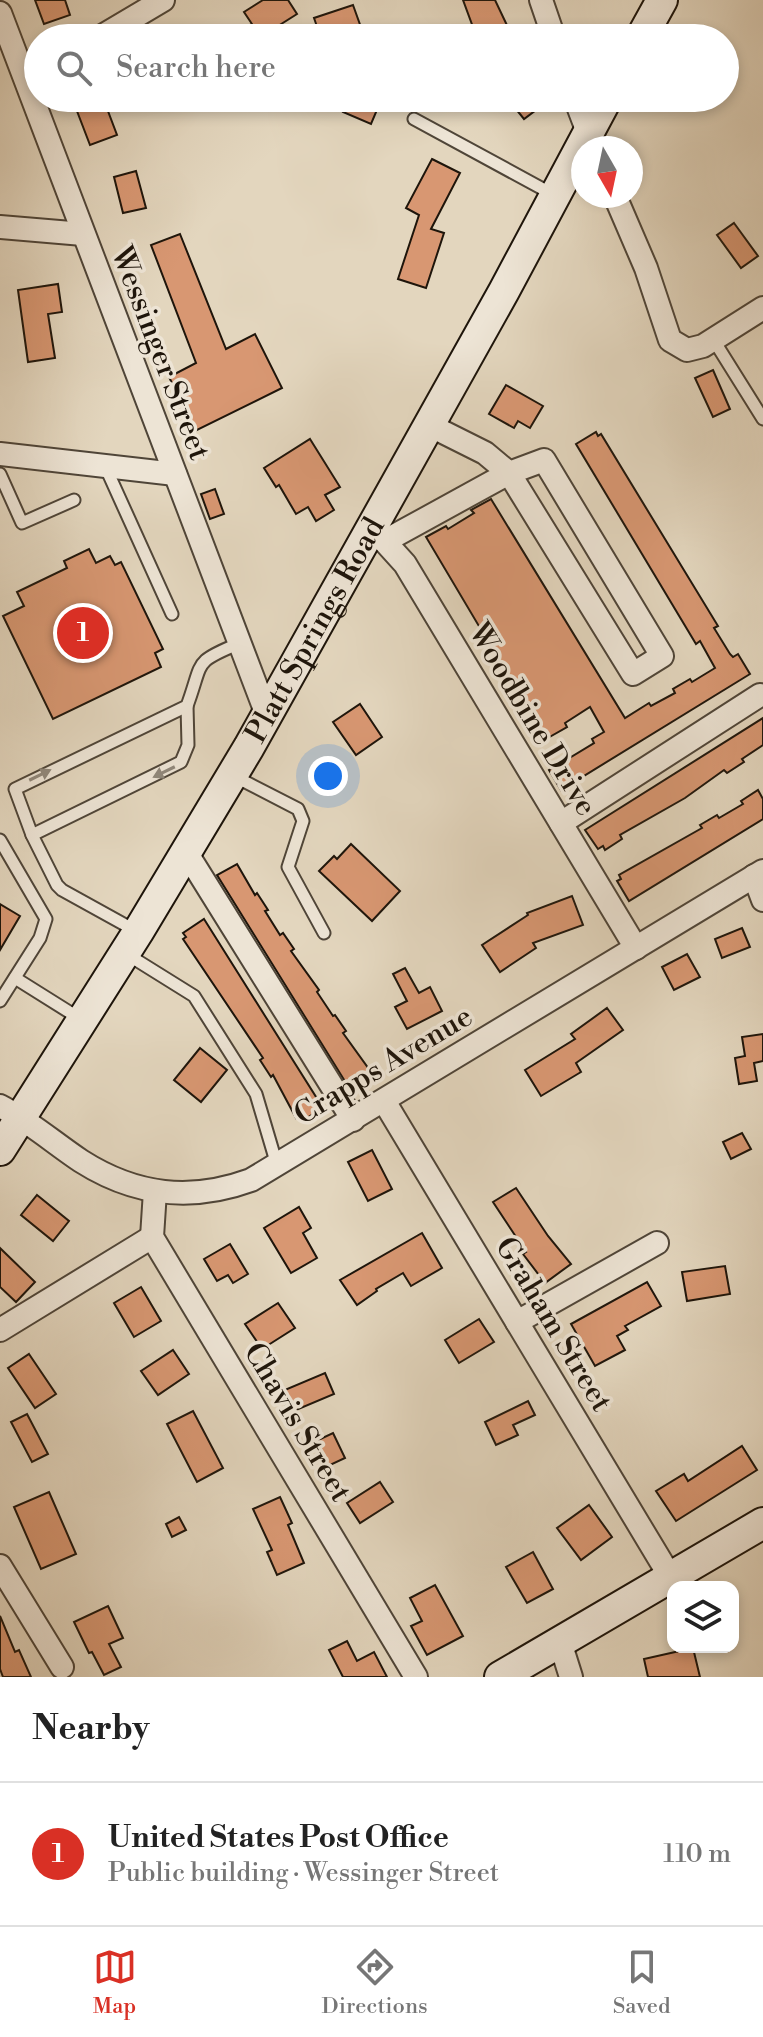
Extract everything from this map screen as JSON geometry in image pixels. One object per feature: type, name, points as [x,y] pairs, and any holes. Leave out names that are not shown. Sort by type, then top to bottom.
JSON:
[{"type":"main road","points":[[649,24],[662,0]]},
{"type":"main road","name":"Platt Springs Road","points":[[593,136],[602,112]]},
{"type":"main road","name":"Platt Springs Road","points":[[0,1150],[10,1112],[82,1020],[378,534],[429,425],[554,195],[571,170]]},
{"type":"main road","points":[[500,1677],[763,1523]]},
{"type":"street","points":[[123,24],[163,0]]},
{"type":"street","points":[[541,0],[549,24]]},
{"type":"street","name":"Wessinger Street","points":[[0,13],[24,62]]},
{"type":"street","name":"Wessinger Street","points":[[43,112],[83,234],[267,715]]},
{"type":"street","points":[[580,112],[589,136]]},
{"type":"street","points":[[620,208],[646,268],[670,340],[687,350],[703,346],[763,308]]},
{"type":"street","points":[[0,227],[83,234]]},
{"type":"street","points":[[378,534],[509,473],[544,460],[662,656],[633,674],[509,473],[485,453],[429,425]]},
{"type":"street","points":[[0,454],[175,474]]},
{"type":"street","name":"Woodbine Drive","points":[[378,534],[405,564],[636,948]]},
{"type":"street","points":[[561,823],[760,695]]},
{"type":"street","points":[[186,852],[353,1120]]},
{"type":"street","points":[[759,874],[763,900]]},
{"type":"street","name":"Crapps Avenue","points":[[10,1112],[84,1162],[125,1182],[178,1194],[216,1192],[251,1180],[277,1165],[759,874]]},
{"type":"street","name":"Graham Street","points":[[384,1101],[671,1578]]},
{"type":"street","points":[[0,1330],[152,1237],[155,1191]]},
{"type":"street","name":"Chavis Street","points":[[152,1237],[416,1677]]},
{"type":"street","points":[[517,1322],[657,1243]]},
{"type":"street","points":[[0,1566],[62,1667]]},
{"type":"street","points":[[560,1642],[571,1677]]},
{"type":"lane","points":[[414,119],[554,195]]},
{"type":"lane","points":[[713,339],[763,419]]},
{"type":"lane","points":[[105,466],[172,614]]},
{"type":"lane","points":[[0,474],[22,523],[74,500]]},
{"type":"lane","points":[[32,835],[181,762],[188,745],[187,706],[201,663],[207,657],[240,643]]},
{"type":"lane","points":[[187,706],[18,786],[15,792],[32,835],[62,890],[131,942],[194,996],[256,1094],[277,1165]]},
{"type":"lane","points":[[232,775],[298,809],[303,821],[288,867],[324,933]]},
{"type":"lane","points":[[0,840],[4,856],[46,919],[40,938],[0,1001]]},
{"type":"lane","points":[[15,978],[82,1020]]},
{"type":"building","points":[[35,0],[65,0],[70,15],[44,24]]},
{"type":"building","points":[[263,0],[288,0],[297,14],[281,24],[252,24],[244,12]]},
{"type":"building","points":[[463,0],[495,0],[506,24],[472,24]]},
{"type":"building","points":[[353,5],[360,24],[316,24],[314,18]]},
{"type":"building","points":[[77,112],[108,112],[117,135],[90,145]]},
{"type":"building","points":[[343,112],[376,112],[371,124]]},
{"type":"building","points":[[518,112],[533,112],[524,119]]},
{"type":"building","points":[[432,159],[460,173],[431,229],[444,233],[426,288],[398,279],[419,215],[406,208]]},
{"type":"building","points":[[136,171],[146,208],[123,213],[114,177]]},
{"type":"building","points":[[734,223],[758,256],[741,268],[717,235]]},
{"type":"building","points":[[180,234],[226,349],[255,334],[282,388],[195,431],[169,377],[196,363],[151,245]]},
{"type":"building","points":[[58,284],[62,312],[48,314],[55,358],[28,362],[18,290]]},
{"type":"building","points":[[713,370],[730,409],[713,417],[695,378]]},
{"type":"building","points":[[506,385],[543,406],[530,428],[518,421],[514,428],[489,414]]},
{"type":"building","points":[[596,432],[598,436],[601,434],[718,626],[714,628],[730,654],[733,657],[738,654],[750,674],[561,790],[549,770],[553,767],[551,764],[568,754],[571,757],[594,743],[592,739],[604,732],[590,707],[565,723],[567,727],[546,739],[426,537],[446,526],[448,529],[474,513],[471,510],[491,499],[625,718],[649,703],[651,706],[675,693],[673,689],[715,668],[700,641],[696,644],[576,444]]},
{"type":"building","points":[[310,439],[340,487],[325,495],[334,510],[316,521],[308,507],[296,514],[279,485],[276,487],[264,468]]},
{"type":"building","points":[[215,489],[224,514],[210,519],[201,494]]},
{"type":"building","points":[[89,549],[96,563],[110,556],[115,565],[121,562],[163,649],[155,653],[161,667],[53,719],[3,616],[24,606],[17,592],[67,568],[64,561]]},
{"type":"building","points":[[360,704],[382,737],[356,755],[333,722]]},
{"type":"building","points":[[763,718],[763,745],[742,759],[744,762],[727,773],[724,770],[685,798],[620,835],[622,839],[605,850],[603,846],[598,849],[585,830]]},
{"type":"building","points":[[758,790],[763,799],[763,819],[629,901],[617,881],[621,879],[619,875],[702,828],[700,825],[717,815],[719,818],[743,804],[741,801]]},
{"type":"building","points":[[351,844],[400,891],[372,921],[319,871],[334,856],[337,859]]},
{"type":"building","points":[[237,864],[268,910],[265,911],[280,935],[283,933],[294,949],[291,951],[319,990],[317,992],[346,1031],[343,1033],[371,1072],[372,1078],[351,1091],[217,875]]},
{"type":"building","points":[[572,896],[583,925],[533,943],[536,948],[500,972],[482,945],[527,913]]},
{"type":"building","points":[[0,904],[20,916],[0,950]]},
{"type":"building","points":[[204,919],[323,1108],[302,1121],[299,1116],[296,1118],[273,1075],[271,1077],[260,1060],[263,1058],[183,939],[186,937],[183,933]]},
{"type":"building","points":[[742,928],[750,947],[722,958],[715,939]]},
{"type":"building","points":[[687,954],[700,977],[674,990],[662,967]]},
{"type":"building","points":[[405,968],[419,993],[430,987],[442,1011],[407,1029],[395,1007],[407,1001],[393,974]]},
{"type":"building","points":[[607,1008],[623,1030],[576,1063],[581,1072],[541,1096],[525,1070],[575,1039],[571,1034]]},
{"type":"building","points":[[763,1034],[763,1061],[754,1063],[757,1081],[739,1084],[735,1058],[745,1056],[742,1037]]},
{"type":"building","points":[[200,1048],[227,1070],[201,1102],[174,1080]]},
{"type":"building","points":[[742,1133],[751,1149],[731,1159],[723,1142]]},
{"type":"building","points":[[372,1150],[392,1189],[368,1201],[348,1162]]},
{"type":"building","points":[[516,1188],[571,1264],[545,1283],[523,1254],[526,1252],[493,1202]]},
{"type":"building","points":[[37,1195],[69,1221],[53,1241],[21,1215]]},
{"type":"building","points":[[299,1207],[311,1228],[303,1233],[317,1258],[291,1273],[264,1228]]},
{"type":"building","points":[[422,1233],[442,1268],[411,1286],[403,1273],[357,1305],[340,1280]]},
{"type":"building","points":[[230,1244],[248,1274],[233,1283],[228,1275],[217,1281],[204,1259]]},
{"type":"building","points":[[0,1248],[35,1282],[16,1302],[0,1287]]},
{"type":"building","points":[[725,1266],[730,1294],[687,1301],[682,1272]]},
{"type":"building","points":[[647,1282],[661,1306],[625,1326],[628,1330],[617,1336],[625,1350],[595,1366],[571,1324]]},
{"type":"building","points":[[141,1287],[161,1321],[134,1337],[114,1303]]},
{"type":"building","points":[[278,1303],[295,1328],[262,1349],[245,1324]]},
{"type":"building","points":[[479,1319],[494,1342],[459,1363],[445,1340]]},
{"type":"building","points":[[173,1350],[189,1374],[158,1395],[141,1371]]},
{"type":"building","points":[[29,1354],[56,1394],[35,1408],[8,1368]]},
{"type":"building","points":[[325,1373],[334,1394],[289,1413],[280,1392]]},
{"type":"building","points":[[528,1401],[535,1415],[513,1425],[518,1435],[496,1445],[485,1422]]},
{"type":"building","points":[[193,1411],[223,1468],[197,1482],[167,1424]]},
{"type":"building","points":[[27,1414],[48,1454],[32,1462],[11,1422]]},
{"type":"building","points":[[333,1433],[345,1458],[328,1466],[316,1441]]},
{"type":"building","points":[[742,1446],[757,1470],[676,1521],[656,1491],[684,1474],[688,1481]]},
{"type":"building","points":[[380,1482],[393,1502],[360,1523],[347,1503]]},
{"type":"building","points":[[49,1492],[76,1554],[41,1569],[14,1507]]},
{"type":"building","points":[[280,1497],[304,1563],[277,1575],[267,1552],[272,1550],[253,1509]]},
{"type":"building","points":[[589,1505],[612,1537],[581,1560],[557,1528]]},
{"type":"building","points":[[179,1517],[186,1530],[172,1537],[166,1524]]},
{"type":"building","points":[[533,1552],[553,1589],[527,1603],[506,1567]]},
{"type":"building","points":[[435,1585],[463,1636],[427,1655],[411,1626],[422,1621],[410,1598]]},
{"type":"building","points":[[108,1606],[123,1638],[109,1644],[121,1667],[104,1675],[74,1622]]},
{"type":"building","points":[[0,1616],[15,1652],[19,1650],[31,1677],[3,1677],[0,1669]]},
{"type":"building","points":[[347,1641],[357,1661],[374,1652],[387,1677],[343,1677],[329,1650]]},
{"type":"building","points":[[671,1653],[694,1653],[700,1677],[648,1677],[644,1659]]},
{"type":"place","name":"United States Post Office","points":[[83,633]]}]
